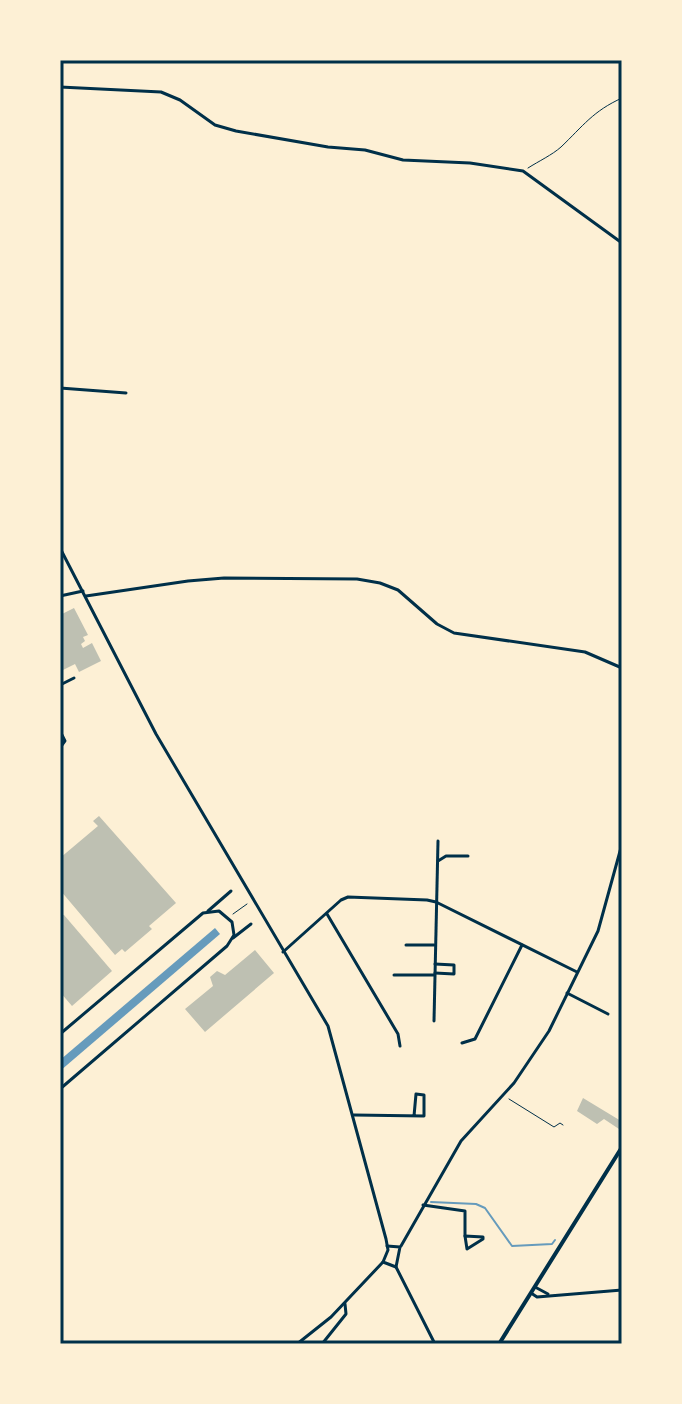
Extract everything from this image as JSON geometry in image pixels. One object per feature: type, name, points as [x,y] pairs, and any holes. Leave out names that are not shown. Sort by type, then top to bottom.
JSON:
[{"type":"main road","points":[[499,1344],[622,1147]]},
{"type":"street","points":[[60,87],[161,92],[180,100],[215,125],[236,131],[328,147],[365,150],[403,160],[470,163],[523,171],[622,243]]},
{"type":"street","points":[[60,388],[126,393]]},
{"type":"street","points":[[60,548],[156,734],[328,1026],[387,1246],[383,1262],[345,1303],[297,1344]]},
{"type":"street","points":[[60,596],[224,578],[357,579],[398,590],[437,624],[454,633],[585,652],[622,668]]},
{"type":"street","points":[[60,685],[74,678]]},
{"type":"street","points":[[60,731],[65,741],[60,748]]},
{"type":"street","points":[[434,1021],[438,841]]},
{"type":"street","points":[[435,1344],[396,1267],[400,1247],[461,1141],[504,1094],[538,1050],[598,931],[622,844]]},
{"type":"street","points":[[438,861],[446,856],[468,856]]},
{"type":"street","points":[[60,1034],[231,891]]},
{"type":"street","points":[[283,952],[348,897],[427,900],[577,972]]},
{"type":"street","points":[[208,911],[219,911],[229,917],[234,927],[233,938]]},
{"type":"street","points":[[327,914],[398,1034],[400,1046]]},
{"type":"street","points":[[60,1089],[251,924]]},
{"type":"street","points":[[406,945],[436,945]]},
{"type":"street","points":[[462,1043],[475,1039],[522,945]]},
{"type":"street","points":[[394,975],[454,974],[454,965],[435,964]]},
{"type":"street","points":[[567,993],[608,1014]]},
{"type":"street","points":[[354,1115],[414,1116],[424,1116],[424,1095],[416,1094],[414,1116]]},
{"type":"street","points":[[423,1205],[465,1211],[465,1236],[469,1249],[483,1239],[465,1236]]},
{"type":"street","points":[[387,1246],[400,1247]]},
{"type":"street","points":[[383,1262],[396,1267]]},
{"type":"street","points":[[535,1287],[548,1294]]},
{"type":"street","points":[[531,1293],[537,1297],[622,1290]]},
{"type":"street","points":[[322,1344],[346,1314],[345,1303]]},
{"type":"path","points":[[523,171],[559,149],[585,120],[622,98]]},
{"type":"path","points":[[229,917],[247,904]]},
{"type":"path","points":[[504,1094],[554,1127],[560,1123],[563,1125]]},
{"type":"water","points":[[215,928],[220,934],[60,1071],[60,1060]]},
{"type":"building","points":[[74,608],[88,635],[83,637],[83,648],[92,643],[101,661],[79,672],[75,664],[63,670],[60,663],[60,615]]},
{"type":"building","points":[[99,816],[176,903],[149,926],[152,929],[125,952],[122,949],[115,955],[60,890],[60,858],[98,826],[93,821]]},
{"type":"building","points":[[60,914],[112,971],[72,1006],[60,992]]},
{"type":"building","points":[[255,950],[274,973],[205,1032],[185,1009],[213,986],[210,977],[217,971],[225,975]]},
{"type":"building","points":[[583,1098],[621,1121],[619,1129],[604,1119],[597,1124],[577,1111]]},
{"type":"waterway","points":[[431,1202],[476,1204],[485,1208],[512,1246],[552,1244],[555,1240]]}]
